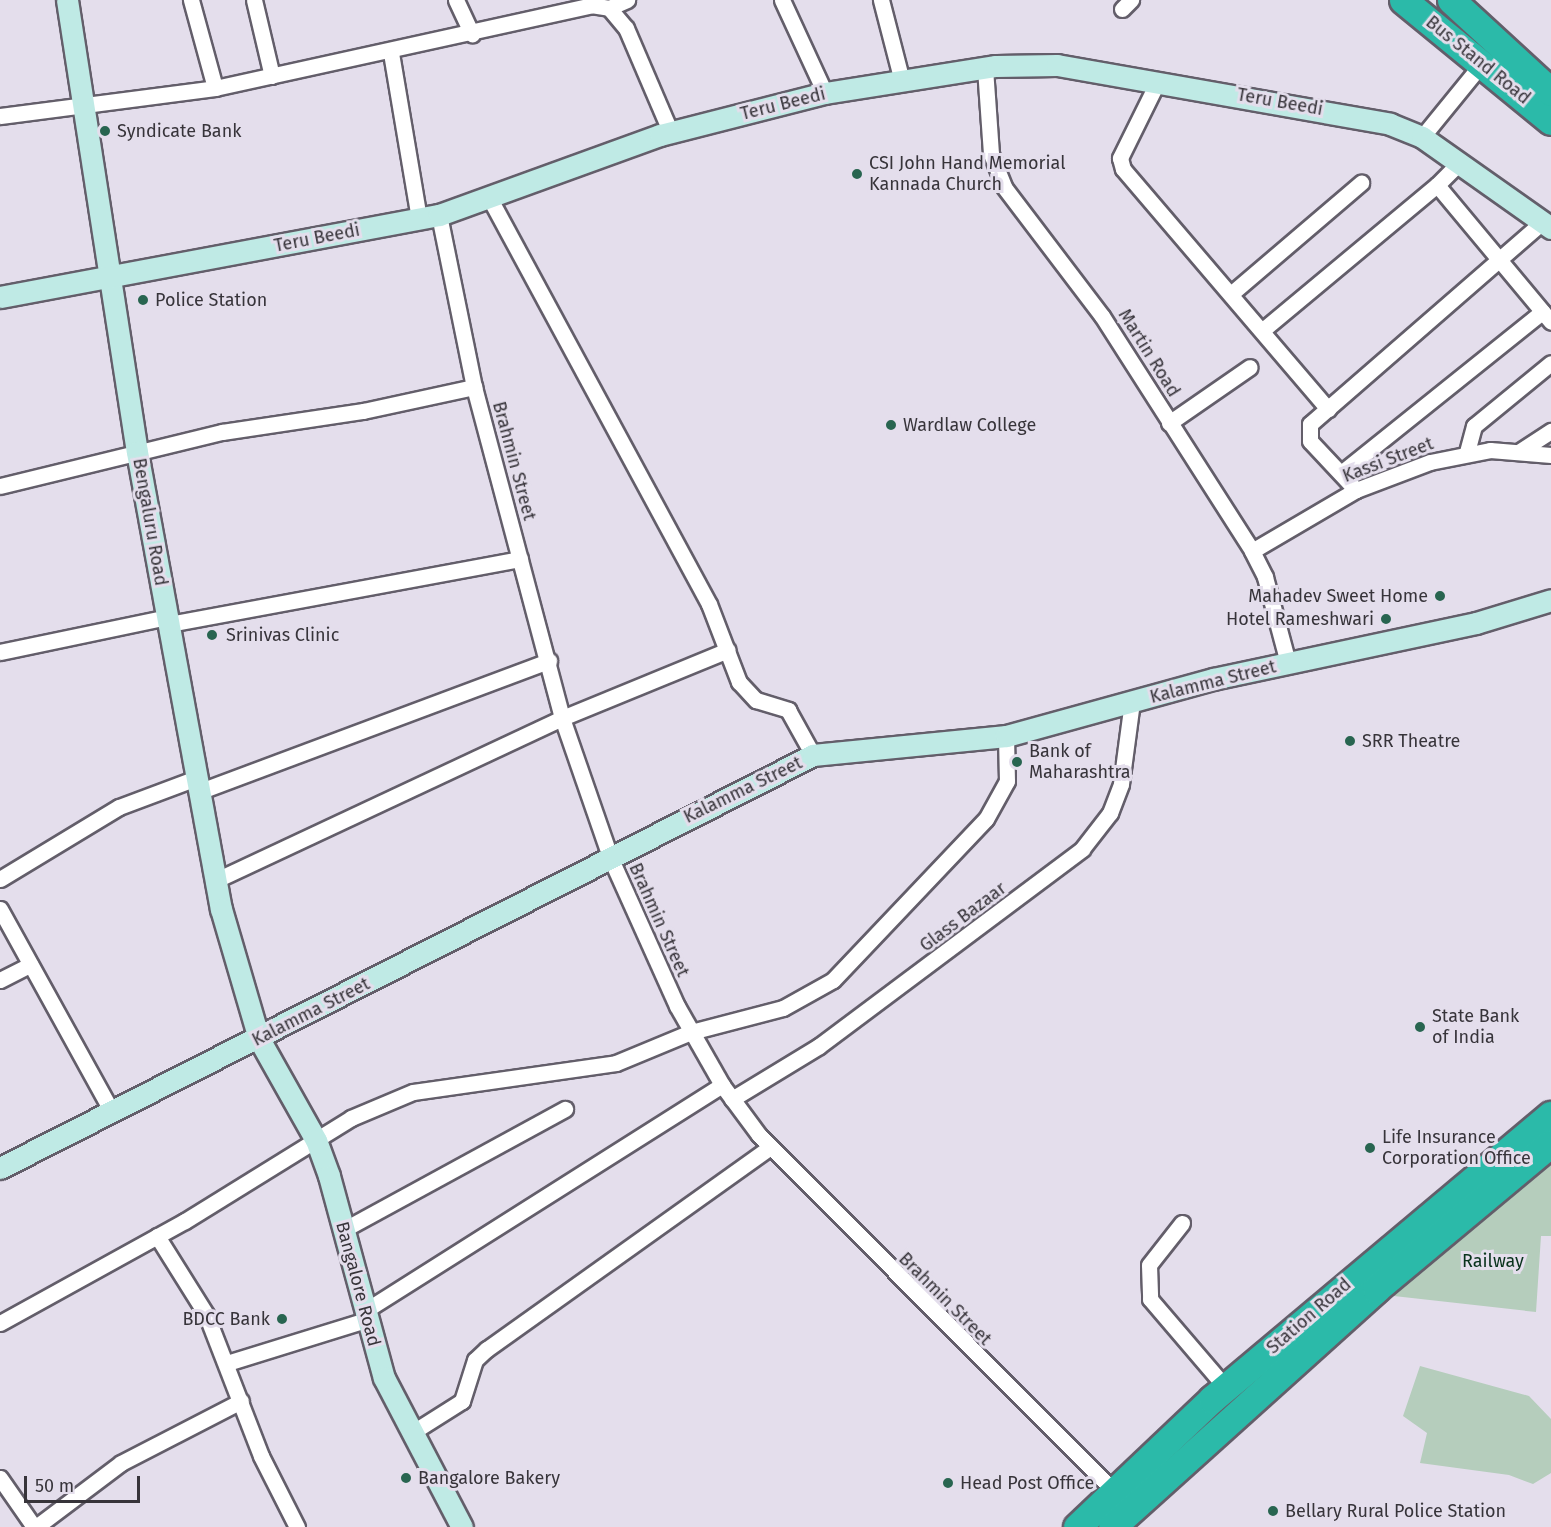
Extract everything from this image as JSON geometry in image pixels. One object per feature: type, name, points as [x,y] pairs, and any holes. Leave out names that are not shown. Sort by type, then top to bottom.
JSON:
[{"type":"highway","name":"Bus Stand Road","points":[[1403,0],[1484,61],[1551,121]]},
{"type":"highway","name":"Bus Stand Road","points":[[1451,0],[1551,92]]},
{"type":"highway","name":"Station Road","points":[[1119,1509],[1226,1388],[1551,1115]]},
{"type":"highway","name":"Station Road","points":[[1077,1527],[1119,1509],[1551,1143]]},
{"type":"street","name":"Bengaluru Road","points":[[67,0],[137,452],[214,881],[259,1039]]},
{"type":"street","points":[[191,0],[215,88]]},
{"type":"street","points":[[254,0],[272,76]]},
{"type":"street","points":[[456,0],[472,35]]},
{"type":"street","points":[[609,8],[627,0]]},
{"type":"street","points":[[782,0],[825,93]]},
{"type":"street","points":[[881,0],[902,81]]},
{"type":"street","points":[[0,116],[215,88],[472,35],[590,2],[609,8],[626,28],[671,132]]},
{"type":"street","name":"Brahmin Street","points":[[391,53],[429,217],[549,661],[562,718],[610,857],[691,1032],[722,1085],[770,1147],[1119,1509]]},
{"type":"street","points":[[1422,137],[1484,61]]},
{"type":"street","name":"Teru Beedi","points":[[0,297],[429,217],[490,199],[671,132],[825,93],[985,68],[1057,65],[1358,115],[1422,137],[1547,225]]},
{"type":"street","name":"Martin Road","points":[[985,68],[991,154],[1004,187],[1102,316],[1251,551],[1264,577],[1288,663]]},
{"type":"street","points":[[1158,81],[1120,158],[1123,169],[1264,329],[1328,409]]},
{"type":"street","points":[[1264,329],[1437,185],[1460,162]]},
{"type":"street","points":[[1232,293],[1361,183]]},
{"type":"street","points":[[1341,473],[1546,317],[1437,185]]},
{"type":"street","points":[[490,199],[728,650],[746,693],[788,710],[813,756]]},
{"type":"street","points":[[1356,490],[1307,436],[1310,424],[1547,225]]},
{"type":"street","points":[[1467,453],[1474,426],[1551,363]]},
{"type":"street","points":[[1169,423],[1250,367]]},
{"type":"street","points":[[0,486],[137,452],[474,387]]},
{"type":"street","points":[[1520,452],[1551,430]]},
{"type":"street","name":"Kassi Street","points":[[1251,551],[1356,490],[1467,453],[1520,452],[1551,455]]},
{"type":"street","points":[[0,652],[168,620],[520,559]]},
{"type":"street","name":"Kalamma Street","points":[[0,1168],[259,1039],[610,857],[813,756],[1006,736],[1288,663],[1476,623],[1551,600]]},
{"type":"street","points":[[214,881],[562,718],[728,650]]},
{"type":"street","points":[[0,879],[119,807],[197,785],[549,661]]},
{"type":"street","name":"Glass Bazaar","points":[[732,1099],[828,1040],[1082,849],[1110,813],[1121,784],[1132,702]]},
{"type":"street","points":[[0,1323],[157,1236],[351,1118],[412,1092],[616,1063],[691,1032],[783,1008],[849,968],[888,917],[999,800],[1006,782],[1006,736]]},
{"type":"street","points":[[0,909],[112,1112]]},
{"type":"street","points":[[0,980],[30,965]]},
{"type":"street","name":"Bangalore Road","points":[[259,1039],[316,1140],[343,1230],[364,1316],[384,1377],[462,1527]]},
{"type":"street","points":[[227,1363],[364,1316],[722,1085]]},
{"type":"street","points":[[343,1230],[565,1109]]},
{"type":"street","points":[[413,1432],[462,1401],[475,1360],[487,1349],[770,1147]]},
{"type":"street","points":[[1182,1223],[1149,1265],[1150,1299],[1226,1388]]},
{"type":"street","points":[[157,1236],[206,1314],[227,1363],[261,1456],[297,1527]]},
{"type":"street","points":[[2,1484],[35,1527],[122,1463],[241,1401]]},
{"type":"green space","name":"Railway","points":[[1551,1149],[1551,1236],[1541,1236],[1536,1312],[1385,1295]]},
{"type":"green space","points":[[1420,1366],[1529,1396],[1551,1419],[1551,1473],[1533,1484],[1509,1475],[1420,1463],[1427,1433],[1403,1416]]},
{"type":"place","name":"Syndicate Bank","points":[[105,131]]},
{"type":"place","name":"CSI John Hand Memorial Kannada Church","points":[[857,174]]},
{"type":"place","name":"Police Station","points":[[143,300]]},
{"type":"place","name":"Wardlaw College","points":[[891,425]]},
{"type":"place","name":"Mahadev Sweet Home","points":[[1440,596]]},
{"type":"place","name":"Hotel Rameshwari","points":[[1386,619]]},
{"type":"place","name":"Srinivas Clinic","points":[[212,635]]},
{"type":"place","name":"SRR Theatre","points":[[1350,741]]},
{"type":"place","name":"Bank of Maharashtra","points":[[1017,762]]},
{"type":"place","name":"State Bank of India","points":[[1420,1027]]},
{"type":"place","name":"Life Insurance Corporation Office","points":[[1370,1148]]},
{"type":"place","name":"BDCC Bank","points":[[282,1319]]},
{"type":"place","name":"Bangalore Bakery","points":[[406,1478]]},
{"type":"place","name":"Head Post Office","points":[[948,1483]]},
{"type":"place","name":"Bellary Rural Police Station","points":[[1273,1511]]}]
